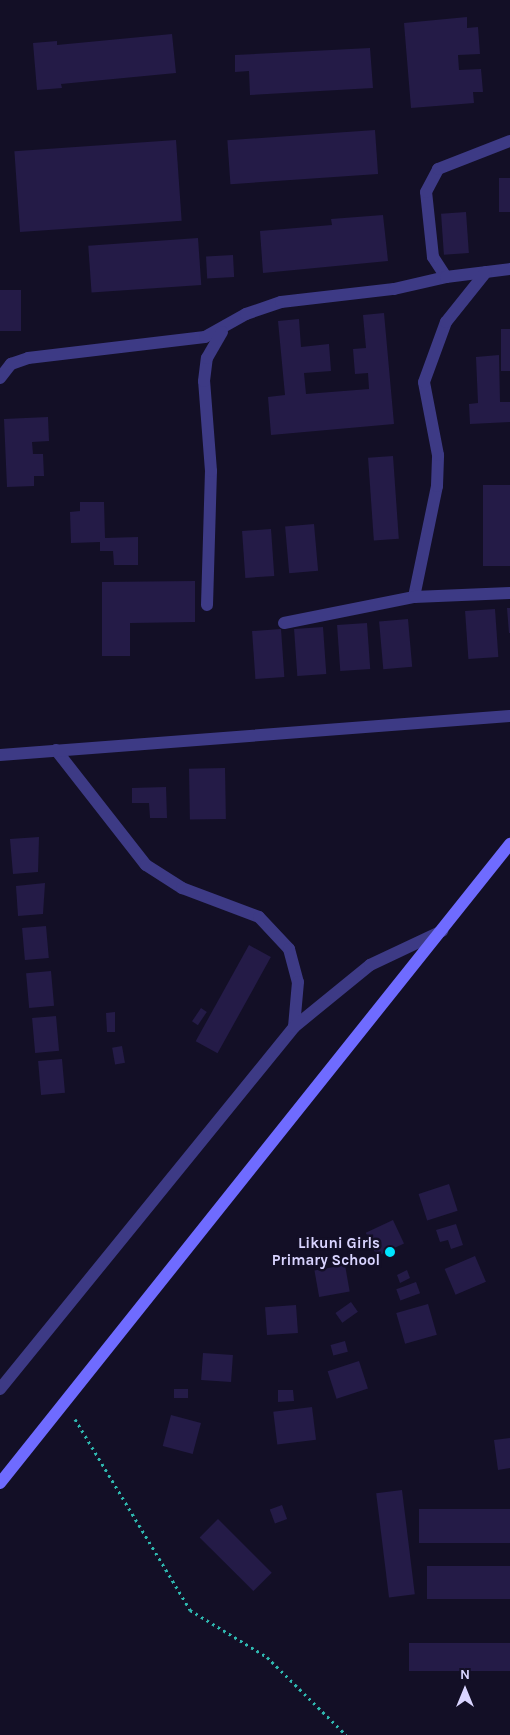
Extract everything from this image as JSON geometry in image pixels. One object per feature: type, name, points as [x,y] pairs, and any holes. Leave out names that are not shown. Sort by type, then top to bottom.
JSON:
[{"type":"main road","points":[[0,1483],[298,1105],[442,931],[510,844]]},
{"type":"street","points":[[446,277],[433,257],[426,192],[438,169],[510,141]]},
{"type":"street","points":[[0,378],[11,364],[28,358],[206,338],[246,314],[281,302],[394,289],[446,277],[510,269]]},
{"type":"street","points":[[414,597],[437,486],[438,455],[424,382],[446,322],[486,272]]},
{"type":"street","points":[[208,605],[211,471],[204,381],[207,358],[225,328]]},
{"type":"street","points":[[284,622],[414,597],[510,593]]},
{"type":"street","points":[[0,754],[510,716]]},
{"type":"street","points":[[56,750],[146,865],[182,888],[259,917],[289,949],[298,982],[294,1027]]},
{"type":"street","points":[[0,1389],[294,1027],[370,965],[442,931]]},
{"type":"path","points":[[65,1401],[190,1610],[267,1657],[346,1735]]},
{"type":"building","points":[[467,17],[467,28],[478,27],[480,54],[458,55],[459,70],[481,69],[483,92],[473,92],[474,103],[411,108],[404,23]]},
{"type":"building","points":[[172,34],[176,73],[61,84],[62,88],[37,90],[33,43],[57,41],[57,45]]},
{"type":"building","points":[[370,48],[373,88],[250,95],[249,71],[235,72],[235,55]]},
{"type":"building","points":[[375,130],[378,174],[230,184],[227,140]]},
{"type":"building","points":[[176,140],[182,221],[20,232],[14,151]]},
{"type":"building","points":[[499,178],[510,178],[510,212],[499,212]]},
{"type":"building","points":[[466,212],[469,253],[444,255],[441,214]]},
{"type":"building","points":[[383,215],[388,261],[263,273],[260,231],[332,225],[331,219]]},
{"type":"building","points":[[198,238],[201,285],[92,293],[88,246]]},
{"type":"building","points":[[233,255],[234,277],[207,278],[206,256]]},
{"type":"building","points":[[0,290],[21,290],[21,331],[0,331]]},
{"type":"building","points":[[384,313],[394,424],[271,435],[268,397],[285,395],[278,321],[299,319],[301,347],[329,344],[331,371],[304,373],[306,394],[369,389],[368,373],[355,374],[353,349],[366,348],[363,315]]},
{"type":"building","points":[[501,329],[510,329],[510,371],[501,371]]},
{"type":"building","points":[[499,355],[500,402],[510,402],[510,422],[470,424],[469,404],[478,403],[476,357]]},
{"type":"building","points":[[48,417],[49,441],[32,442],[33,454],[43,454],[44,476],[34,476],[34,486],[7,487],[4,419]]},
{"type":"building","points":[[393,456],[399,539],[374,541],[368,458]]},
{"type":"building","points":[[483,485],[510,485],[510,566],[483,566]]},
{"type":"building","points":[[80,502],[104,502],[105,538],[138,537],[138,565],[114,565],[113,551],[100,551],[100,542],[71,543],[70,512],[80,511]]},
{"type":"building","points":[[314,524],[318,571],[289,573],[285,527]]},
{"type":"building","points":[[271,529],[274,576],[245,578],[242,531]]},
{"type":"building","points":[[195,581],[195,622],[130,623],[130,656],[102,656],[102,582]]},
{"type":"building","points":[[507,608],[510,608],[510,633],[509,633]]},
{"type":"building","points":[[495,609],[498,657],[468,659],[465,611]]},
{"type":"building","points":[[408,619],[412,667],[383,669],[379,622]]},
{"type":"building","points":[[367,623],[370,669],[340,671],[337,625]]},
{"type":"building","points":[[323,627],[326,674],[297,676],[294,629]]},
{"type":"building","points":[[281,629],[284,677],[255,679],[252,631]]},
{"type":"building","points":[[225,768],[226,819],[190,820],[189,769]]},
{"type":"building","points":[[166,787],[167,818],[150,818],[149,803],[132,803],[132,788]]},
{"type":"building","points":[[39,837],[38,872],[13,874],[10,839]]},
{"type":"building","points":[[45,883],[43,914],[18,916],[16,886]]},
{"type":"building","points":[[46,926],[49,958],[25,960],[22,928]]},
{"type":"building","points":[[249,945],[271,957],[218,1053],[196,1041]]},
{"type":"building","points":[[51,971],[54,1006],[29,1008],[26,973]]},
{"type":"building","points":[[201,1008],[207,1012],[198,1025],[192,1021]]},
{"type":"building","points":[[115,1012],[115,1032],[107,1032],[106,1013]]},
{"type":"building","points":[[56,1016],[59,1051],[35,1053],[32,1018]]},
{"type":"building","points":[[122,1046],[125,1063],[115,1064],[112,1048]]},
{"type":"building","points":[[62,1059],[65,1093],[41,1095],[38,1061]]},
{"type":"building","points":[[449,1184],[458,1211],[427,1221],[419,1194]]},
{"type":"building","points":[[393,1220],[404,1244],[377,1256],[366,1233]]},
{"type":"building","points":[[456,1224],[463,1245],[451,1249],[448,1240],[440,1242],[436,1230]]},
{"type":"building","points":[[475,1256],[486,1282],[456,1295],[445,1269]]},
{"type":"building","points":[[345,1265],[350,1292],[319,1297],[314,1270]]},
{"type":"building","points":[[407,1270],[410,1278],[400,1283],[397,1275]]},
{"type":"building","points":[[416,1282],[420,1293],[400,1300],[396,1289]]},
{"type":"building","points":[[351,1302],[358,1312],[342,1323],[335,1313]]},
{"type":"building","points":[[428,1304],[437,1335],[405,1344],[396,1313]]},
{"type":"building","points":[[296,1305],[298,1333],[267,1335],[265,1307]]},
{"type":"building","points":[[345,1341],[348,1352],[333,1356],[331,1345]]},
{"type":"building","points":[[203,1353],[233,1355],[231,1382],[201,1380]]},
{"type":"building","points":[[359,1361],[368,1389],[337,1399],[328,1371]]},
{"type":"building","points":[[174,1389],[188,1389],[188,1398],[174,1398]]},
{"type":"building","points":[[278,1390],[293,1390],[294,1401],[278,1402]]},
{"type":"building","points":[[312,1407],[316,1440],[277,1445],[273,1412]]},
{"type":"building","points":[[171,1415],[201,1423],[193,1454],[163,1446]]},
{"type":"building","points":[[510,1438],[510,1468],[498,1470],[494,1440]]},
{"type":"building","points":[[402,1490],[415,1594],[389,1597],[376,1493]]},
{"type":"building","points":[[282,1505],[287,1519],[275,1524],[270,1509]]},
{"type":"building","points":[[419,1509],[510,1509],[510,1543],[419,1543]]},
{"type":"building","points":[[218,1519],[272,1573],[253,1591],[200,1537]]},
{"type":"building","points":[[427,1566],[510,1566],[510,1599],[427,1599]]},
{"type":"building","points":[[409,1643],[510,1643],[510,1671],[409,1671]]},
{"type":"place","name":"Likuni Girls Primary School","points":[[390,1252]]}]
